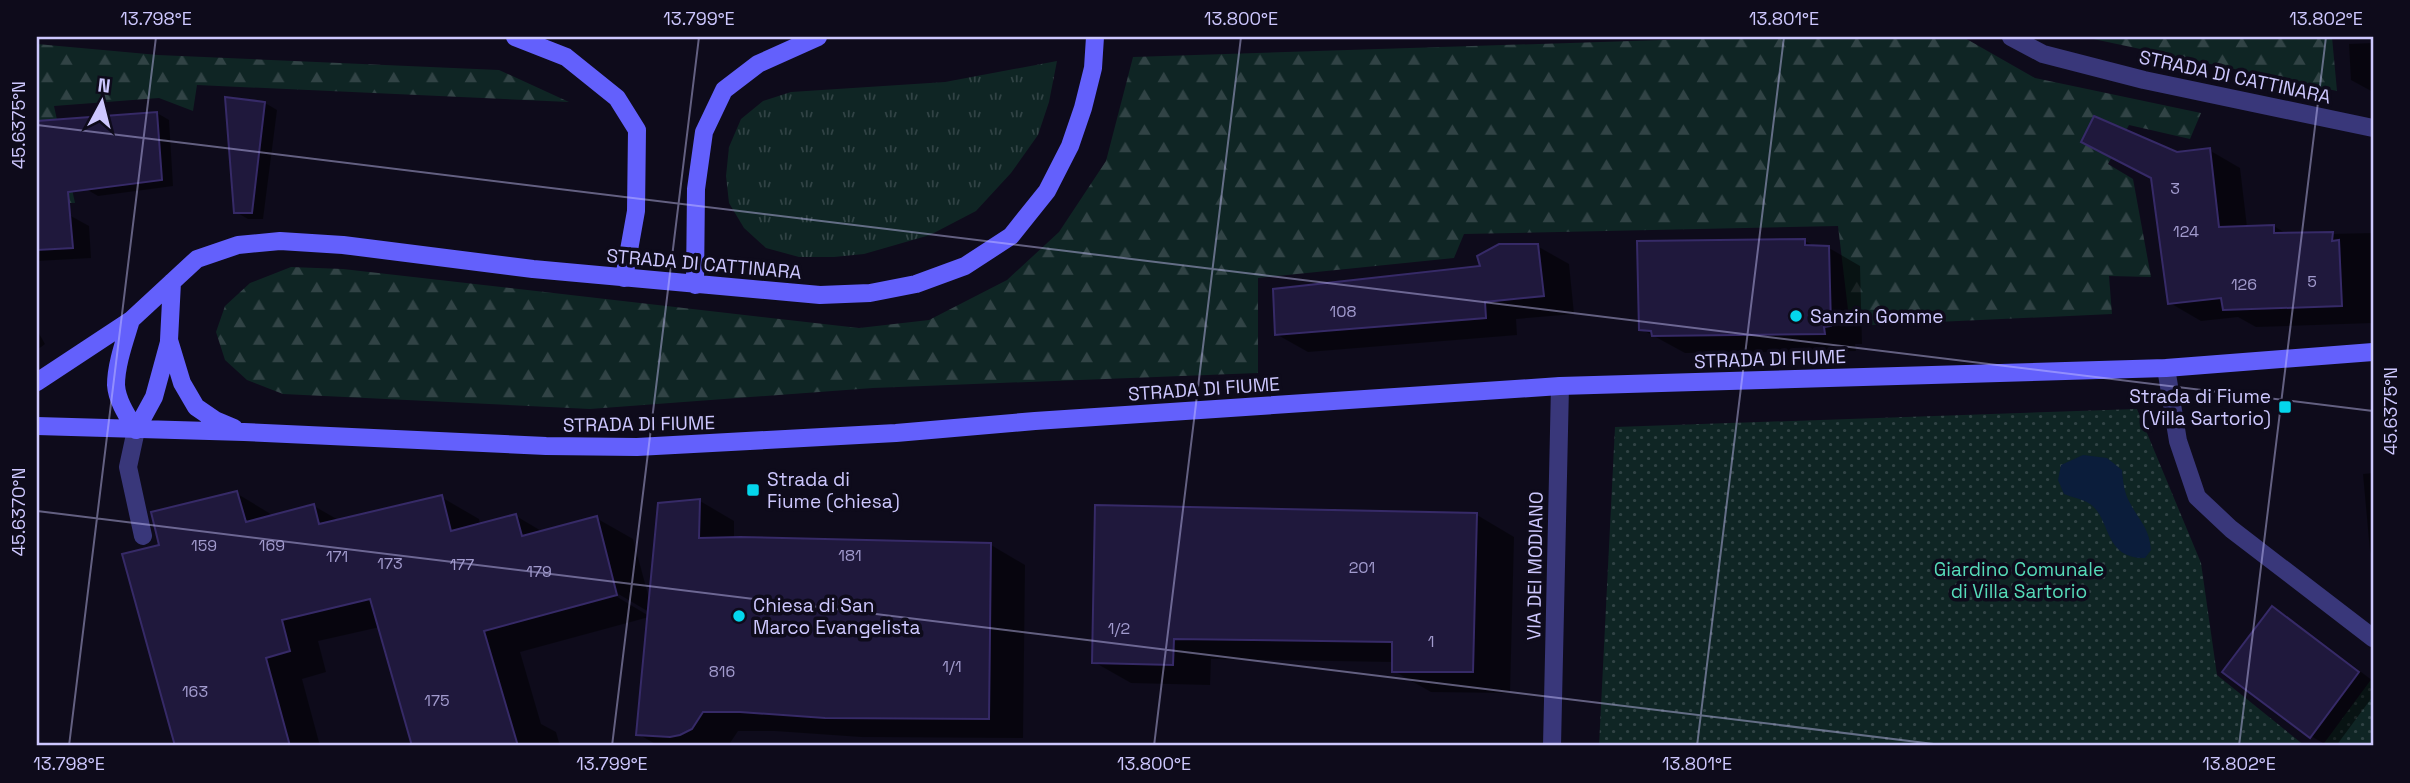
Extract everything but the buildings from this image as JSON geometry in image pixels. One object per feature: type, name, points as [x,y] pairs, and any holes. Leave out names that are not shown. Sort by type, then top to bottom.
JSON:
[{"type":"main road","points":[[515,37],[566,57],[617,98],[637,130],[636,211],[624,278]]},
{"type":"main road","points":[[695,285],[696,189],[704,132],[724,90],[758,64],[818,37]]},
{"type":"main road","name":"STRADA DI CATTINARA","points":[[37,382],[131,320],[197,259],[237,245],[280,241],[343,245],[533,269],[820,295],[870,293],[916,284],[965,266],[1011,236],[1047,191],[1070,146],[1083,108],[1093,68],[1095,37]]},
{"type":"main road","points":[[136,430],[154,397],[169,340],[172,282]]},
{"type":"main road","points":[[131,320],[116,386],[123,407],[136,430]]},
{"type":"main road","points":[[169,340],[182,383],[196,407],[215,420],[244,432]]},
{"type":"main road","name":"STRADA DI FIUME","points":[[37,426],[244,432],[546,446],[637,447],[896,433],[1048,420],[1560,386],[2166,368],[2373,352]]},
{"type":"street","name":"STRADA DI CATTINARA","points":[[2011,37],[2043,54],[2144,80],[2373,128]]},
{"type":"street","points":[[2166,368],[2178,441],[2197,497],[2231,528],[2373,638]]},
{"type":"street","name":"VIA DEI MODIANO","points":[[1552,746],[1560,386]]},
{"type":"street","points":[[136,430],[128,467],[143,536]]},
{"type":"green space","points":[[1754,37],[1963,37],[2035,78],[2201,113],[2190,139],[2129,125],[2108,164],[2133,179],[2151,277],[2109,276],[2112,314],[1850,326],[1838,226],[1464,234],[1454,258],[1258,278],[1258,373],[873,388],[590,409],[283,394],[247,380],[225,360],[216,332],[225,306],[250,283],[291,267],[343,269],[859,328],[929,320],[1007,280],[1059,232],[1106,161],[1133,57]]},
{"type":"green space","points":[[2084,37],[2332,37],[2337,91]]},
{"type":"green space","points":[[37,44],[158,55],[499,70],[569,102],[197,85],[193,111],[159,98],[54,106],[75,203],[37,202]]},
{"type":"green space","points":[[1057,61],[1049,102],[1038,135],[1011,173],[976,211],[930,235],[864,254],[799,257],[766,248],[744,228],[729,203],[726,176],[729,147],[741,119],[763,101],[791,92],[945,82]]},
{"type":"green space","name":"Giardino Comunale di Villa Sartorio","points":[[2137,409],[2201,563],[2217,675],[2305,746],[1599,746],[1615,427]]},
{"type":"green space","points":[[2373,677],[2373,746],[2322,746]]},
{"type":"water","points":[[2083,455],[2107,458],[2122,470],[2126,495],[2148,536],[2151,550],[2145,558],[2131,557],[2122,552],[2110,537],[2097,510],[2087,502],[2064,494],[2058,480],[2061,465]]},
{"type":"place","name":"Sanzin Gomme","points":[[1796,316]]},
{"type":"place","name":"Strada di Fiume (Villa Sartorio)","points":[[2285,407]]},
{"type":"place","name":"Strada di Fiume (chiesa)","points":[[753,490]]},
{"type":"place","name":"Chiesa di San Marco Evangelista","points":[[739,616]]}]
